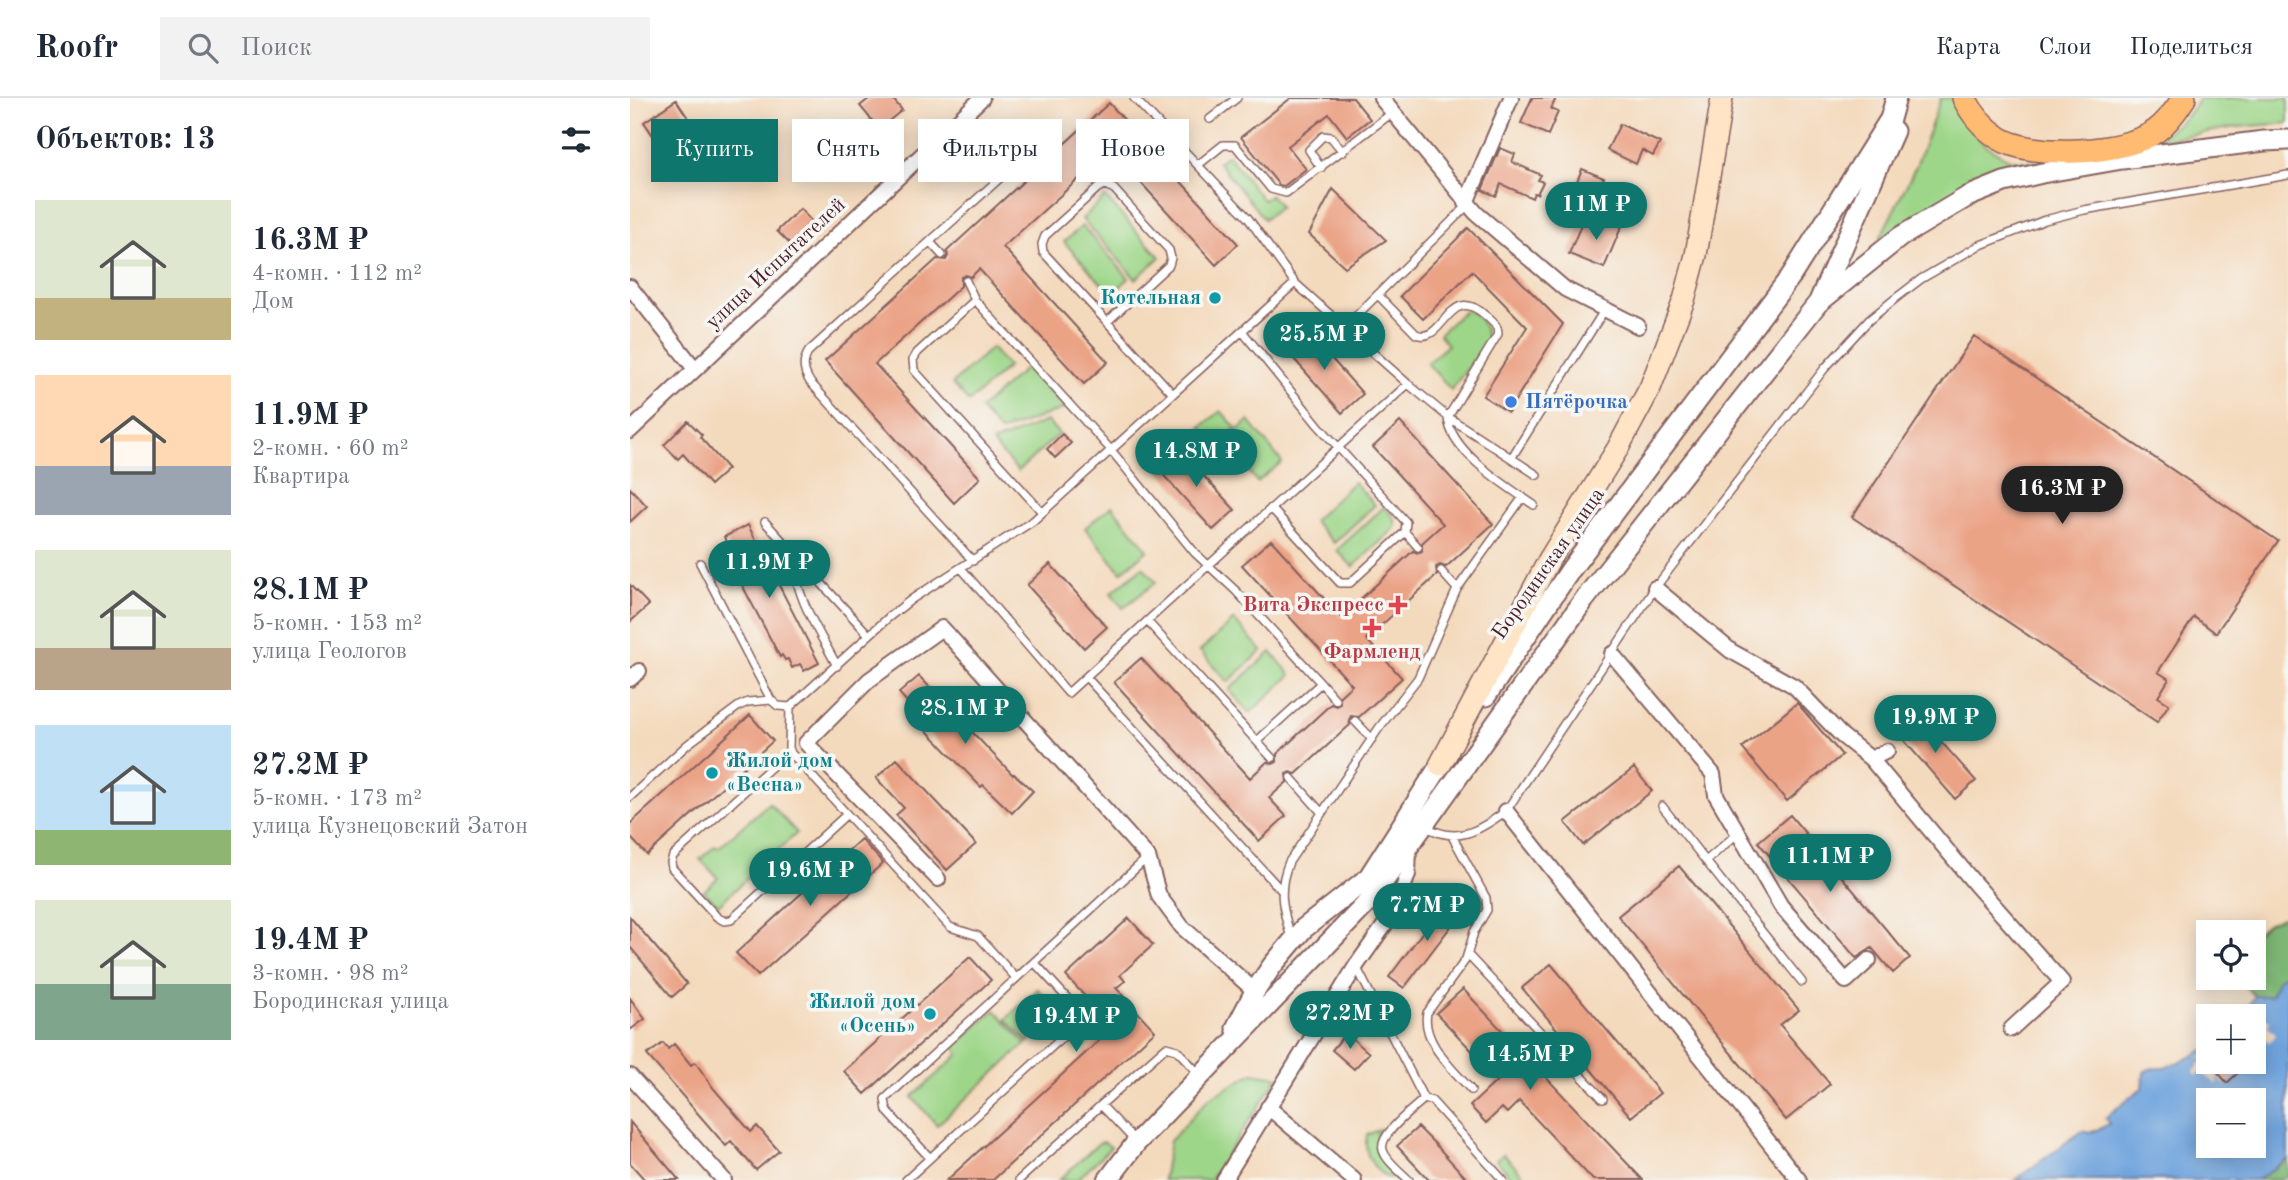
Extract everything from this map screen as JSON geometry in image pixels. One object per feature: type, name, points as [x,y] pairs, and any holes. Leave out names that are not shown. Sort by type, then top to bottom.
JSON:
[{"type":"main road","points":[[1440,765],[1550,558],[1618,449],[1650,388],[1684,300],[1696,255],[1722,98]]},
{"type":"main road","points":[[1964,98],[1974,116],[2000,139],[2031,150],[2062,152],[2125,145],[2155,131],[2179,107],[2184,98]]},
{"type":"street","name":"улица Испытателей","points":[[630,431],[982,98]]},
{"type":"street","points":[[1381,98],[1467,204],[1566,289],[1638,326]]},
{"type":"street","points":[[1467,204],[1511,98]]},
{"type":"street","name":"Бородинская улица","points":[[1228,1045],[1255,991],[1292,942],[1315,918],[1368,878],[1570,569],[1791,276],[1890,119],[1896,98]]},
{"type":"street","points":[[1818,303],[1909,98]]},
{"type":"street","points":[[1818,303],[1900,236],[1967,197],[2004,182],[2122,159],[2288,140]]},
{"type":"street","points":[[630,287],[695,369]]},
{"type":"street","name":"Бородинская улица","points":[[1108,1180],[1136,1143],[1371,899],[1584,600],[1818,303]]},
{"type":"street","points":[[1655,588],[1731,651],[1794,685],[1841,735],[1871,760],[2062,982],[2011,1029]]},
{"type":"street","points":[[938,879],[806,743],[869,680],[942,628],[1148,857],[1159,896],[1182,927],[1255,991]]},
{"type":"street","points":[[1612,654],[1713,774],[1716,795],[1781,906],[1846,981],[1869,960]]},
{"type":"street","points":[[1871,760],[1887,751]]},
{"type":"street","points":[[1506,811],[1799,1180]]},
{"type":"street","points":[[1224,1180],[1356,966],[1396,909],[1408,874],[1409,847]]},
{"type":"street","points":[[630,1076],[724,1180]]},
{"type":"street","points":[[1268,1107],[1354,1180]]},
{"type":"lane","points":[[1134,98],[1255,226],[1294,283],[1448,416],[1537,475]]},
{"type":"lane","points":[[1210,119],[1237,98]]},
{"type":"lane","points":[[1198,165],[1223,145],[1235,145],[1271,189],[1280,193],[1293,190],[1392,113]]},
{"type":"lane","points":[[1321,168],[1309,149],[1323,136],[1331,137],[1343,152]]},
{"type":"lane","points":[[1424,826],[1452,836],[1479,829],[1506,811],[1655,588],[1825,368],[1869,320],[1921,279],[1978,246],[2045,220],[2084,210],[2288,175]]},
{"type":"lane","points":[[973,561],[810,382],[804,369],[805,357],[809,351],[996,182]]},
{"type":"lane","points":[[1107,322],[1169,265],[1171,258],[1169,250],[1114,189],[1105,185],[1098,188],[1045,236],[1043,253],[1173,394]]},
{"type":"lane","points":[[1345,327],[1467,204]]},
{"type":"lane","points":[[930,242],[942,255]]},
{"type":"lane","points":[[966,281],[975,300],[1111,450],[1195,553],[1236,591],[1336,700]]},
{"type":"lane","points":[[700,564],[771,700],[778,706],[790,707],[912,599],[1014,534],[1042,512],[1294,283]]},
{"type":"lane","points":[[1378,295],[1416,334],[1422,336],[1429,335],[1456,309],[1466,305],[1478,308],[1497,327],[1496,337],[1448,416],[1450,429],[1490,474],[1534,505]]},
{"type":"lane","points":[[975,300],[916,354],[914,370],[1042,512]]},
{"type":"lane","points":[[1512,457],[1605,309]]},
{"type":"lane","points":[[1242,331],[1338,447],[1406,522],[1405,532],[1350,583],[1345,584],[1340,583],[1271,508]]},
{"type":"lane","points":[[961,568],[1068,693],[1408,384]]},
{"type":"lane","points":[[1292,942],[1282,908],[1281,890],[1289,862],[1372,739],[1418,678],[1457,589],[1523,497]]},
{"type":"lane","points":[[765,522],[869,635]]},
{"type":"lane","points":[[1405,532],[1418,547]]},
{"type":"lane","points":[[794,554],[795,576],[800,593],[837,666]]},
{"type":"lane","points":[[1441,571],[1457,589]]},
{"type":"lane","points":[[1147,621],[1272,758]]},
{"type":"lane","points":[[1086,677],[1281,890]]},
{"type":"lane","points":[[1257,741],[1321,683]]},
{"type":"lane","points":[[630,797],[688,744],[738,706],[748,702],[771,700]]},
{"type":"lane","points":[[790,707],[790,750],[950,927],[978,936],[1016,978]]},
{"type":"lane","points":[[1355,720],[1372,739]]},
{"type":"lane","points":[[790,750],[673,856],[672,868],[690,888],[720,920],[731,920],[848,814]]},
{"type":"lane","points":[[1291,778],[1322,813]]},
{"type":"lane","points":[[1662,806],[1801,982]]},
{"type":"lane","points":[[1706,861],[1738,833]]},
{"type":"lane","points":[[1452,836],[1487,902],[1485,915],[1474,932],[1468,956],[1427,1013],[1426,1022],[1440,1054],[1471,1090]]},
{"type":"lane","points":[[930,1158],[887,1111],[885,1100],[1148,857]]},
{"type":"lane","points":[[1468,956],[1603,1100]]},
{"type":"lane","points":[[906,1180],[1078,1023],[1078,1010],[1034,962]]},
{"type":"lane","points":[[1356,966],[1424,1099],[1432,1101],[1503,1180]]},
{"type":"lane","points":[[1019,1180],[1166,1047],[1177,1050],[1202,1076]]},
{"type":"lane","points":[[1409,1180],[1383,1153],[1382,1142],[1388,1132],[1424,1099]]},
{"type":"lane","points":[[1101,1105],[1136,1143]]},
{"type":"green space","points":[[1941,98],[1954,98],[1969,126],[1991,149],[2013,160],[2038,163],[1959,189],[1879,240],[1916,166]]},
{"type":"green space","points":[[2200,98],[2288,98],[2288,123],[2236,127],[2156,141],[2186,117]]},
{"type":"green space","points":[[1228,155],[1263,200],[1271,195],[1280,206],[1264,219],[1218,162]]},
{"type":"green space","points":[[1105,197],[1160,257],[1136,279],[1082,219]]},
{"type":"green space","points":[[1082,226],[1129,278],[1112,295],[1064,242]]},
{"type":"green space","points":[[1465,310],[1475,314],[1482,322],[1487,343],[1451,390],[1427,363],[1448,345],[1439,334]]},
{"type":"green space","points":[[991,348],[1008,367],[969,402],[952,384]]},
{"type":"green space","points":[[1027,367],[1065,408],[1000,432],[980,409]]},
{"type":"green space","points":[[1221,411],[1236,428],[1215,445],[1201,427]]},
{"type":"green space","points":[[1047,421],[1059,434],[1018,471],[992,443]]},
{"type":"green space","points":[[1249,421],[1282,462],[1257,482],[1224,441]]},
{"type":"green space","points":[[1354,482],[1375,505],[1334,543],[1313,521]]},
{"type":"green space","points":[[1112,506],[1148,550],[1121,572],[1085,528]]},
{"type":"green space","points":[[1384,507],[1395,519],[1395,528],[1353,567],[1337,550]]},
{"type":"green space","points":[[1143,567],[1156,582],[1123,608],[1111,593]]},
{"type":"green space","points":[[1234,620],[1262,651],[1228,682],[1200,651]]},
{"type":"green space","points":[[1271,652],[1291,675],[1250,713],[1229,690]]},
{"type":"green space","points":[[769,803],[797,833],[718,905],[704,891],[718,878],[700,859],[715,846],[718,848]]},
{"type":"green space","points":[[2288,915],[2288,972],[2278,979],[2271,996],[2255,996],[2249,990],[2266,990],[2268,923]]},
{"type":"green space","points":[[1038,989],[1060,1013],[1028,1042],[1006,1019]]},
{"type":"green space","points":[[995,1010],[1026,1044],[937,1125],[912,1097],[959,1054],[954,1047]]},
{"type":"green space","points":[[1253,1073],[1278,1077],[1210,1180],[1163,1180],[1170,1141],[1208,1099]]},
{"type":"green space","points":[[1380,1129],[1377,1151],[1384,1163],[1401,1180],[1385,1176],[1369,1158],[1367,1135]]},
{"type":"green space","points":[[1104,1142],[1111,1147],[1077,1180],[1059,1180],[1099,1143]]},
{"type":"green space","points":[[1503,1154],[1528,1180],[1510,1180],[1496,1160]]},
{"type":"green space","points":[[2288,1159],[2288,1176],[2281,1180],[2257,1180]]},
{"type":"water","points":[[2288,972],[2288,1159],[2257,1180],[2015,1180],[2082,1131],[2090,1133],[2109,1124],[2105,1118],[2143,1087],[2144,1072],[2148,1069],[2166,1067],[2196,1054],[2196,1074],[2266,1074],[2266,1004],[2250,1004],[2255,996],[2271,996],[2278,979]]},
{"type":"pier","points":[[2266,1018],[2270,1022],[2267,1026],[2276,1035],[2269,1042],[2266,1039]]},
{"type":"pier","points":[[2204,1074],[2238,1074],[2226,1085],[2217,1077],[2217,1084]]},
{"type":"building","points":[[870,98],[892,98],[902,110],[891,119],[871,119],[860,106]]},
{"type":"building","points":[[1291,98],[1353,98],[1370,119],[1347,137],[1329,114],[1288,146],[1306,169],[1284,186],[1279,185],[1241,137]]},
{"type":"building","points":[[1532,98],[1556,98],[1551,109],[1558,112],[1548,135],[1521,123]]},
{"type":"building","points":[[676,100],[689,119],[651,119],[651,132],[644,122]]},
{"type":"building","points":[[1109,103],[1124,119],[1091,119]]},
{"type":"building","points":[[1620,124],[1660,143],[1653,156],[1642,150],[1636,164],[1607,150]]},
{"type":"building","points":[[1076,133],[1076,181],[1003,247],[1108,362],[1084,384],[979,269],[971,277],[961,277],[961,286],[875,364],[980,478],[954,503],[825,361],[937,259],[946,260],[947,251],[1023,182],[1062,182],[1062,146]]},
{"type":"building","points":[[1500,148],[1515,154],[1512,162],[1541,175],[1538,180],[1543,182],[1532,198],[1501,184],[1496,196],[1482,190]]},
{"type":"building","points":[[1582,169],[1604,178],[1595,200],[1573,191]]},
{"type":"building","points":[[1140,182],[1181,182],[1238,244],[1216,265]]},
{"type":"building","points":[[1333,189],[1386,240],[1345,267],[1309,234]]},
{"type":"building","points":[[800,209],[814,224],[792,246],[777,231]]},
{"type":"building","points":[[1604,216],[1623,223],[1604,268],[1569,254],[1582,222],[1599,229]]},
{"type":"building","points":[[1468,228],[1563,324],[1508,412],[1483,396],[1527,327],[1472,271],[1423,319],[1400,296]]},
{"type":"building","points":[[1307,331],[1363,394],[1342,413],[1286,350]]},
{"type":"building","points":[[1974,336],[2278,541],[2216,633],[2194,617],[2158,672],[2169,679],[2158,697],[2169,704],[2157,722],[1852,517]]},
{"type":"building","points":[[688,421],[728,469],[710,485],[683,454],[678,459],[664,445]]},
{"type":"building","points":[[1400,422],[1493,524],[1446,567],[1436,567],[1437,575],[1366,639],[1402,678],[1359,717],[1351,716],[1350,725],[1296,774],[1286,774],[1287,782],[1269,798],[1286,816],[1259,841],[1114,682],[1141,658],[1250,778],[1267,762],[1277,762],[1277,754],[1331,704],[1340,704],[1340,696],[1352,685],[1242,565],[1271,540],[1341,617],[1413,551],[1422,551],[1422,543],[1443,524],[1373,447]]},
{"type":"building","points":[[1062,434],[1071,443],[1055,458],[1047,449]]},
{"type":"building","points":[[1178,448],[1235,510],[1213,530],[1157,468]]},
{"type":"building","points":[[630,488],[647,506],[630,522]]},
{"type":"building","points":[[748,525],[819,663],[804,671],[800,664],[792,668],[788,659],[785,660],[782,655],[780,657],[729,560],[732,558],[729,554],[732,552],[724,537]]},
{"type":"building","points":[[1050,564],[1107,627],[1084,648],[1027,585]]},
{"type":"building","points":[[630,585],[649,605],[630,622]]},
{"type":"building","points":[[919,676],[1013,775],[1033,791],[1012,813],[983,785],[981,787],[925,729],[928,725],[899,693]]},
{"type":"building","points":[[1797,703],[1842,755],[1787,801],[1742,748]]},
{"type":"building","points":[[1914,711],[1976,781],[1955,799],[1894,729]]},
{"type":"building","name":"Жилой дом «Весна»","points":[[750,715],[773,741],[647,855],[630,837],[630,824]]},
{"type":"building","points":[[897,759],[976,844],[947,870],[896,815],[904,808],[876,778]]},
{"type":"building","points":[[1634,768],[1652,791],[1583,845],[1565,822]]},
{"type":"building","points":[[1790,815],[1910,958],[1893,973],[1872,948],[1856,958],[1758,842]]},
{"type":"building","points":[[861,839],[883,863],[758,976],[736,953]]},
{"type":"building","points":[[1679,866],[1799,1010],[1780,1025],[1830,1084],[1786,1120],[1618,916]]},
{"type":"building","points":[[1449,897],[1464,909],[1404,988],[1389,977]]},
{"type":"building","points":[[630,917],[687,984],[672,997],[630,947]]},
{"type":"building","points":[[1129,918],[1153,945],[1120,975],[1125,981],[1116,988],[1155,1031],[993,1180],[947,1180],[1114,1027],[1066,976]]},
{"type":"building","name":"Жилой дом «Осень»","points":[[970,957],[991,980],[865,1094],[844,1071]]},
{"type":"building","points":[[1551,964],[1660,1093],[1631,1117],[1522,988]]},
{"type":"building","points":[[1463,989],[1643,1180],[1593,1180],[1519,1101],[1507,1113],[1502,1108],[1486,1123],[1470,1106],[1499,1079],[1436,1013]]},
{"type":"building","points":[[630,998],[645,1019],[630,1030]]},
{"type":"building","points":[[1346,1033],[1369,1053],[1354,1069],[1332,1050]]},
{"type":"building","points":[[663,1043],[668,1049],[674,1044],[691,1065],[695,1062],[751,1132],[757,1126],[779,1151],[756,1170],[731,1141],[726,1146],[647,1055]]},
{"type":"building","points":[[2219,1074],[2237,1074],[2227,1083]]},
{"type":"building","points":[[630,1122],[679,1180],[645,1180],[630,1163]]},
{"type":"building","points":[[1418,1127],[1468,1180],[1429,1180],[1397,1146]]},
{"type":"place","name":"Котельная","points":[[1215,298]]},
{"type":"place","name":"Пятёрочка","points":[[1511,402]]},
{"type":"place","name":"Вита Экспресс","points":[[1398,605]]},
{"type":"place","name":"Фармленд","points":[[1372,628]]},
{"type":"place","name":"Жилой дом «Весна»","points":[[712,773]]},
{"type":"place","name":"Жилой дом «Осень»","points":[[930,1014]]}]
